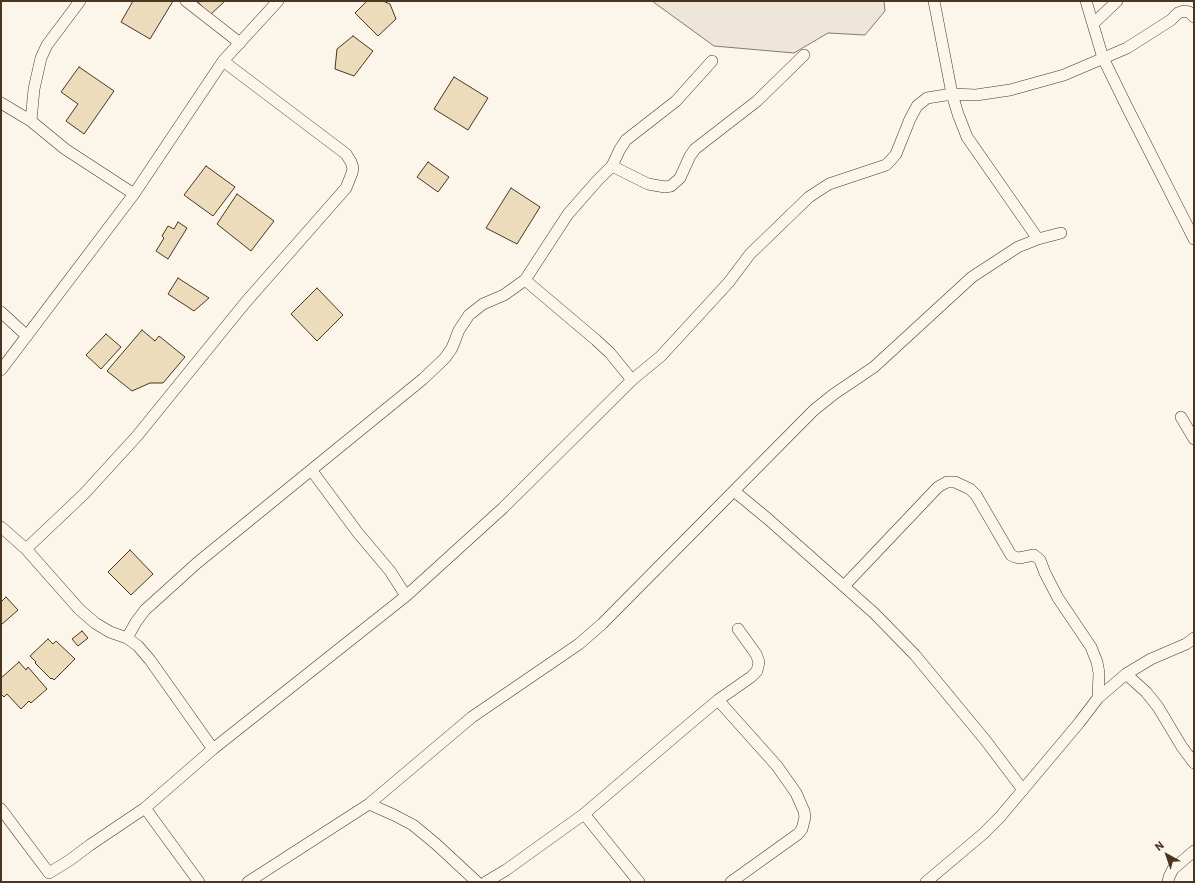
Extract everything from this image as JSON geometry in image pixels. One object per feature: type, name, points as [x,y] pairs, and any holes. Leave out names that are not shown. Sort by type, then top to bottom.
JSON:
[{"type":"street","points":[[31,121],[34,89],[41,58],[47,45],[80,1]]},
{"type":"street","points":[[186,1],[240,43]]},
{"type":"street","points":[[1,370],[134,194],[223,61],[278,1]]},
{"type":"street","points":[[934,1],[952,94],[967,137],[1038,239]]},
{"type":"street","points":[[1086,1],[1103,58],[1194,239]]},
{"type":"street","points":[[1093,24],[1117,1]]},
{"type":"street","points":[[1,809],[50,877],[90,845],[145,808],[213,749],[406,596],[503,508],[632,380],[661,356],[729,282],[750,254],[809,197],[829,184],[886,165],[896,154],[910,119],[917,106],[927,98],[952,94],[976,94],[1010,90],[1064,75],[1127,48],[1178,13],[1184,11],[1189,12],[1194,18]]},
{"type":"street","points":[[612,166],[648,184],[665,187],[671,186],[680,178],[690,156],[695,149],[757,101],[804,55]]},
{"type":"street","points":[[26,549],[84,494],[137,436],[244,302],[346,188],[353,168],[346,154],[223,61]]},
{"type":"street","points":[[127,638],[145,610],[197,563],[312,471],[445,358],[452,348],[459,330],[468,315],[483,304],[504,295],[525,280],[568,214],[612,166],[626,140],[676,101],[712,61]]},
{"type":"street","points":[[1,103],[31,121],[65,149],[134,194]]},
{"type":"street","points":[[248,882],[369,804],[472,717],[579,644],[602,624],[814,410],[834,394],[874,367],[972,277],[1018,246],[1061,233]]},
{"type":"street","points":[[525,280],[610,353],[632,380]]},
{"type":"street","points":[[1,312],[27,336]]},
{"type":"street","points":[[1181,417],[1194,439]]},
{"type":"street","points":[[312,471],[358,533],[390,571],[406,596]]},
{"type":"street","points":[[844,586],[938,487],[947,482],[955,482],[970,489],[980,502],[1011,555],[1019,558],[1034,555],[1040,560],[1058,598],[1091,647],[1097,662],[1099,673],[1098,698]]},
{"type":"street","points":[[734,491],[874,612],[915,655],[986,741],[1023,790]]},
{"type":"street","points":[[1,527],[26,549],[79,609],[95,623],[110,632],[127,638],[138,646],[150,660],[213,749]]},
{"type":"street","points":[[486,882],[506,870],[584,814],[718,700],[757,672],[759,662],[756,654],[738,629]]},
{"type":"street","points":[[926,882],[983,834],[1023,790],[1098,698],[1126,674],[1152,659],[1186,644],[1194,638]]},
{"type":"street","points":[[1126,674],[1146,692],[1158,707],[1182,747],[1194,763]]},
{"type":"street","points":[[718,700],[777,766],[796,793],[805,817],[802,829],[798,834],[731,882]]},
{"type":"street","points":[[369,804],[413,825],[477,882]]},
{"type":"street","points":[[145,808],[199,882]]},
{"type":"street","points":[[584,814],[639,882]]},
{"type":"street","points":[[1168,882],[1173,869],[1194,851]]},
{"type":"shaded area","points":[[652,1],[884,1],[885,11],[865,35],[828,33],[794,53],[714,46]]},
{"type":"building","points":[[133,1],[173,1],[150,39],[121,22]]},
{"type":"building","points":[[197,1],[225,1],[210,15]]},
{"type":"building","points":[[367,1],[383,1],[390,4],[396,19],[378,36],[355,13]]},
{"type":"building","points":[[353,36],[373,51],[354,76],[335,69],[337,49]]},
{"type":"building","points":[[79,67],[114,91],[84,134],[66,121],[78,104],[61,92]]},
{"type":"building","points":[[454,77],[488,98],[468,130],[434,109]]},
{"type":"building","points":[[428,162],[449,177],[438,192],[417,177]]},
{"type":"building","points":[[206,166],[235,187],[213,216],[184,195]]},
{"type":"building","points":[[511,188],[540,207],[517,244],[486,228]]},
{"type":"building","points":[[237,194],[274,221],[251,251],[217,224]]},
{"type":"building","points":[[178,222],[187,228],[168,259],[156,251],[164,238],[162,236],[168,226],[174,229]]},
{"type":"building","points":[[178,278],[209,298],[194,311],[168,294]]},
{"type":"building","points":[[317,288],[343,315],[317,341],[291,314]]},
{"type":"building","points":[[142,330],[155,341],[159,336],[185,357],[163,383],[150,383],[132,391],[107,371]]},
{"type":"building","points":[[106,334],[121,347],[101,369],[86,355]]},
{"type":"building","points":[[130,550],[153,574],[131,595],[108,572]]},
{"type":"building","points":[[6,597],[18,610],[1,625],[1,599],[2,601]]},
{"type":"building","points":[[82,631],[88,638],[78,646],[72,639]]},
{"type":"building","points":[[48,639],[53,644],[56,641],[75,659],[54,680],[52,678],[51,679],[35,663],[36,662],[30,656]]},
{"type":"building","points":[[19,662],[26,670],[28,667],[47,689],[31,703],[29,701],[21,709],[7,694],[4,697],[1,694],[1,678]]}]
